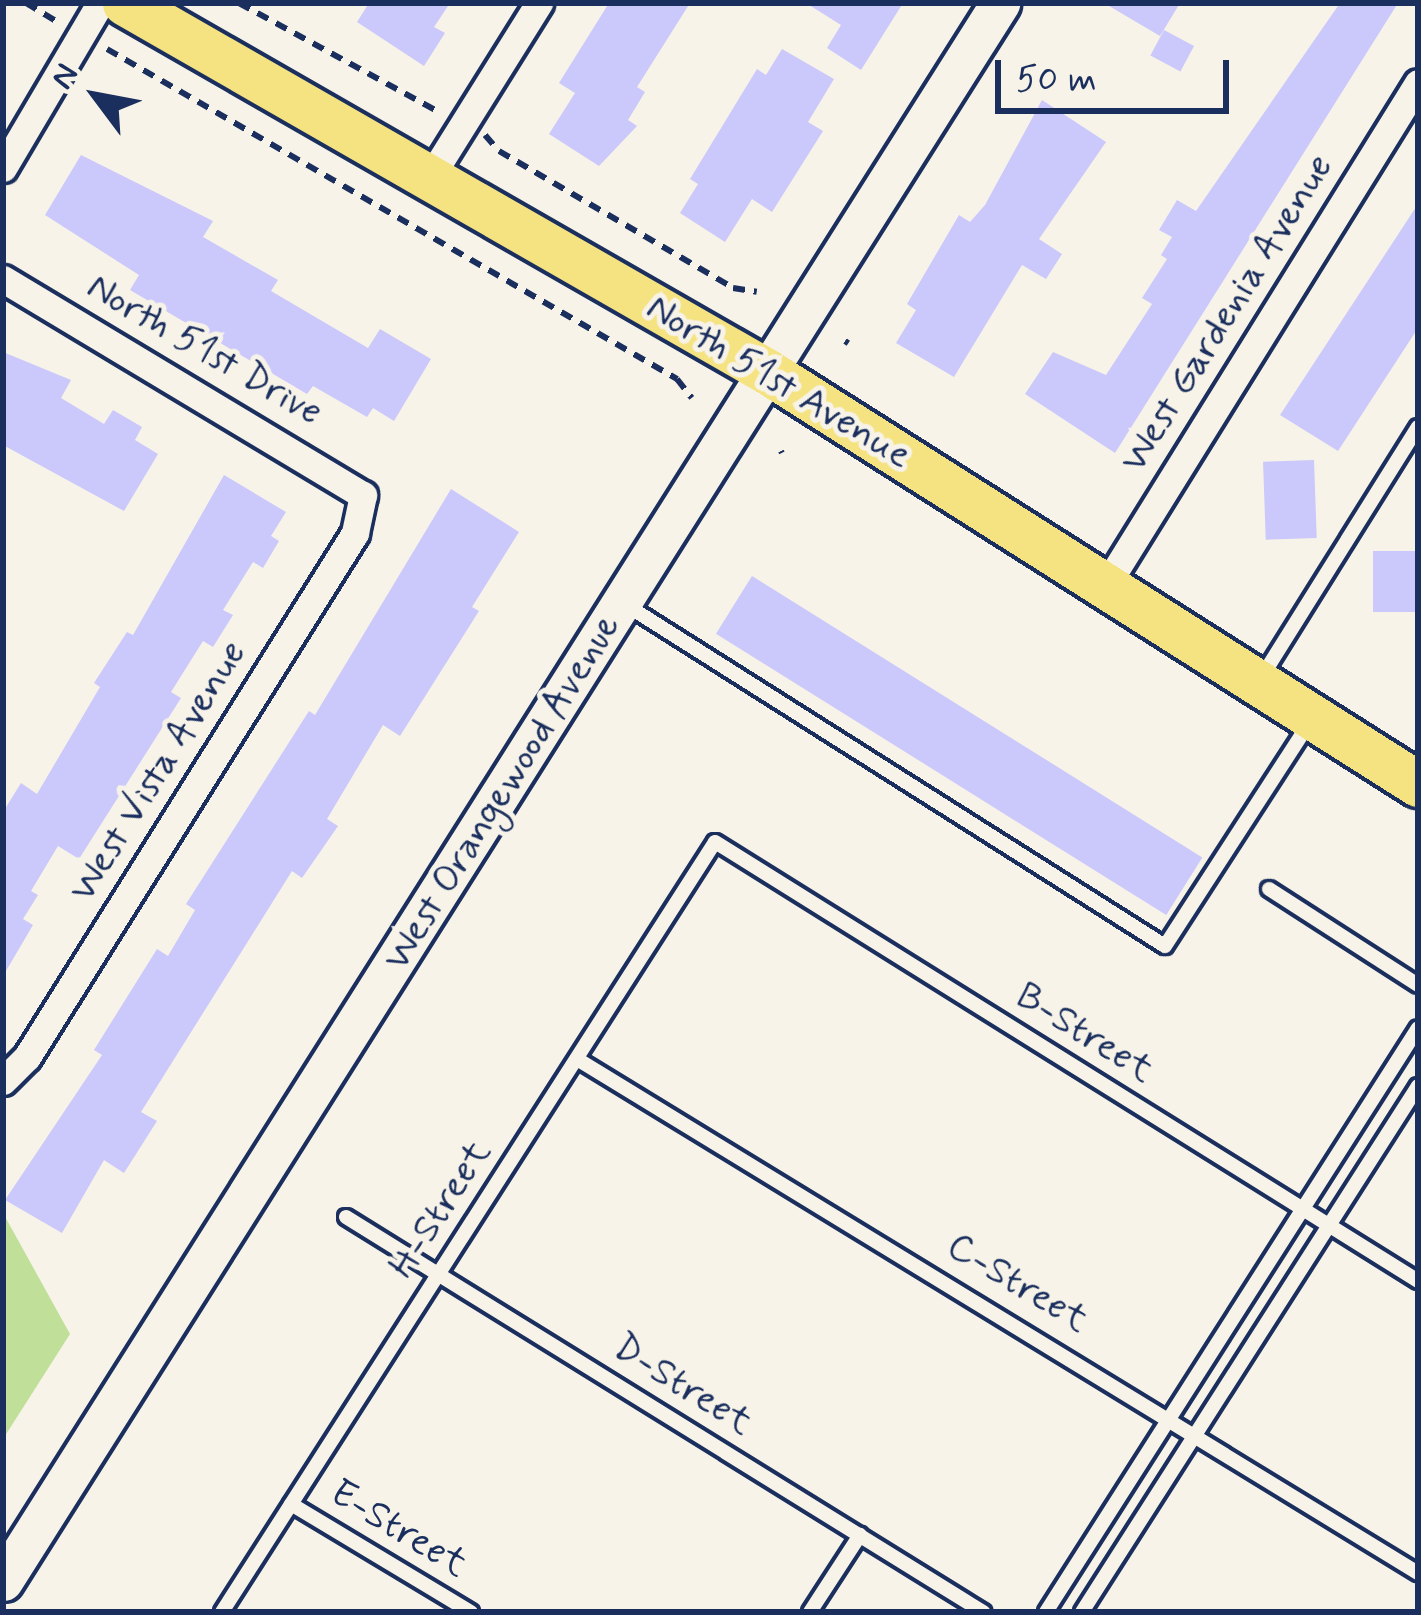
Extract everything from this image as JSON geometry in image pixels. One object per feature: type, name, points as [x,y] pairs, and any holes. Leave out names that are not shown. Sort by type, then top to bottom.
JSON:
[{"type":"main road","name":"North 51st Avenue","points":[[124,3],[768,372],[1417,780]]},
{"type":"street","points":[[3,168],[100,3]]},
{"type":"street","points":[[429,178],[539,3]]},
{"type":"street","name":"West Orangewood Avenue","points":[[3,1581],[1000,3]]},
{"type":"street","name":"West Gardenia Avenue","points":[[1105,586],[1418,83]]},
{"type":"street","name":"North 51st Drive","points":[[3,279],[363,495]]},
{"type":"street","name":"West Vista Avenue","points":[[3,1081],[27,1057],[355,533],[363,495]]},
{"type":"lane","points":[[1259,682],[1418,427]]},
{"type":"lane","points":[[623,603],[1165,946],[1313,717]]},
{"type":"lane","name":"H-Street","points":[[221,1612],[715,842]]},
{"type":"lane","name":"B-Street","points":[[715,842],[1418,1281]]},
{"type":"lane","points":[[1269,889],[1418,985]]},
{"type":"lane","points":[[1046,1612],[1418,1028]]},
{"type":"lane","name":"C-Street","points":[[577,1059],[1171,1415],[1418,1573]]},
{"type":"lane","points":[[1082,1612],[1418,1086]]},
{"type":"lane","name":"D-Street","points":[[346,1217],[982,1612]]},
{"type":"lane","name":"E-Street","points":[[292,1504],[471,1612]]},
{"type":"lane","points":[[810,1612],[860,1535]]},
{"type":"path","points":[[26,3],[677,379],[692,398]]},
{"type":"path","points":[[239,3],[413,103],[465,122],[509,158],[734,288],[758,292]]},
{"type":"green space","points":[[3,1213],[70,1334],[3,1439]]},
{"type":"building","points":[[369,3],[450,3],[434,27],[445,33],[424,66],[357,22]]},
{"type":"building","points":[[609,3],[690,3],[637,87],[645,92],[628,120],[637,126],[599,166],[549,134],[575,93],[559,83]]},
{"type":"building","points":[[806,3],[903,3],[861,70],[827,48],[841,25]]},
{"type":"building","points":[[1104,3],[1180,3],[1160,36]]},
{"type":"building","points":[[1340,3],[1398,3],[1115,453],[1025,394],[1053,352],[1106,375],[1152,304],[1142,298],[1167,259],[1161,255],[1172,237],[1159,230],[1177,200],[1196,211]]},
{"type":"building","points":[[1164,30],[1194,46],[1180,72],[1150,56]]},
{"type":"building","points":[[782,49],[834,79],[808,122],[823,131],[772,212],[752,199],[725,242],[680,213],[698,184],[690,179],[757,69],[766,75]]},
{"type":"building","points":[[1042,100],[1106,142],[1039,239],[1062,254],[1046,279],[1022,265],[954,377],[896,343],[916,310],[907,304],[959,215],[970,222],[985,205]]},
{"type":"building","points":[[81,155],[213,221],[203,237],[278,280],[271,291],[368,348],[380,329],[431,359],[394,421],[373,408],[367,417],[313,386],[307,394],[130,290],[139,275],[45,215]]},
{"type":"building","points":[[1418,204],[1418,328],[1338,451],[1280,415]]},
{"type":"building","points":[[3,352],[71,380],[61,398],[104,424],[113,410],[142,427],[135,440],[158,454],[124,511],[3,445]]},
{"type":"building","points":[[1314,460],[1317,538],[1266,540],[1263,462]]},
{"type":"building","points":[[224,475],[286,512],[271,536],[279,541],[263,568],[253,562],[223,610],[233,615],[213,647],[203,641],[171,692],[181,698],[79,859],[58,846],[31,891],[38,895],[23,919],[33,925],[3,976],[3,812],[21,783],[37,794],[100,687],[94,683],[127,632],[133,635]]},
{"type":"building","points":[[451,489],[519,532],[472,607],[479,611],[400,736],[383,725],[327,819],[338,826],[302,878],[292,871],[141,1112],[157,1121],[124,1173],[104,1160],[62,1233],[5,1200],[102,1055],[94,1050],[157,949],[168,956],[195,910],[186,904],[309,711],[315,715]]},
{"type":"building","points":[[1373,551],[1418,551],[1418,612],[1373,612]]},
{"type":"building","points":[[752,576],[1202,857],[1166,915],[716,634]]}]
